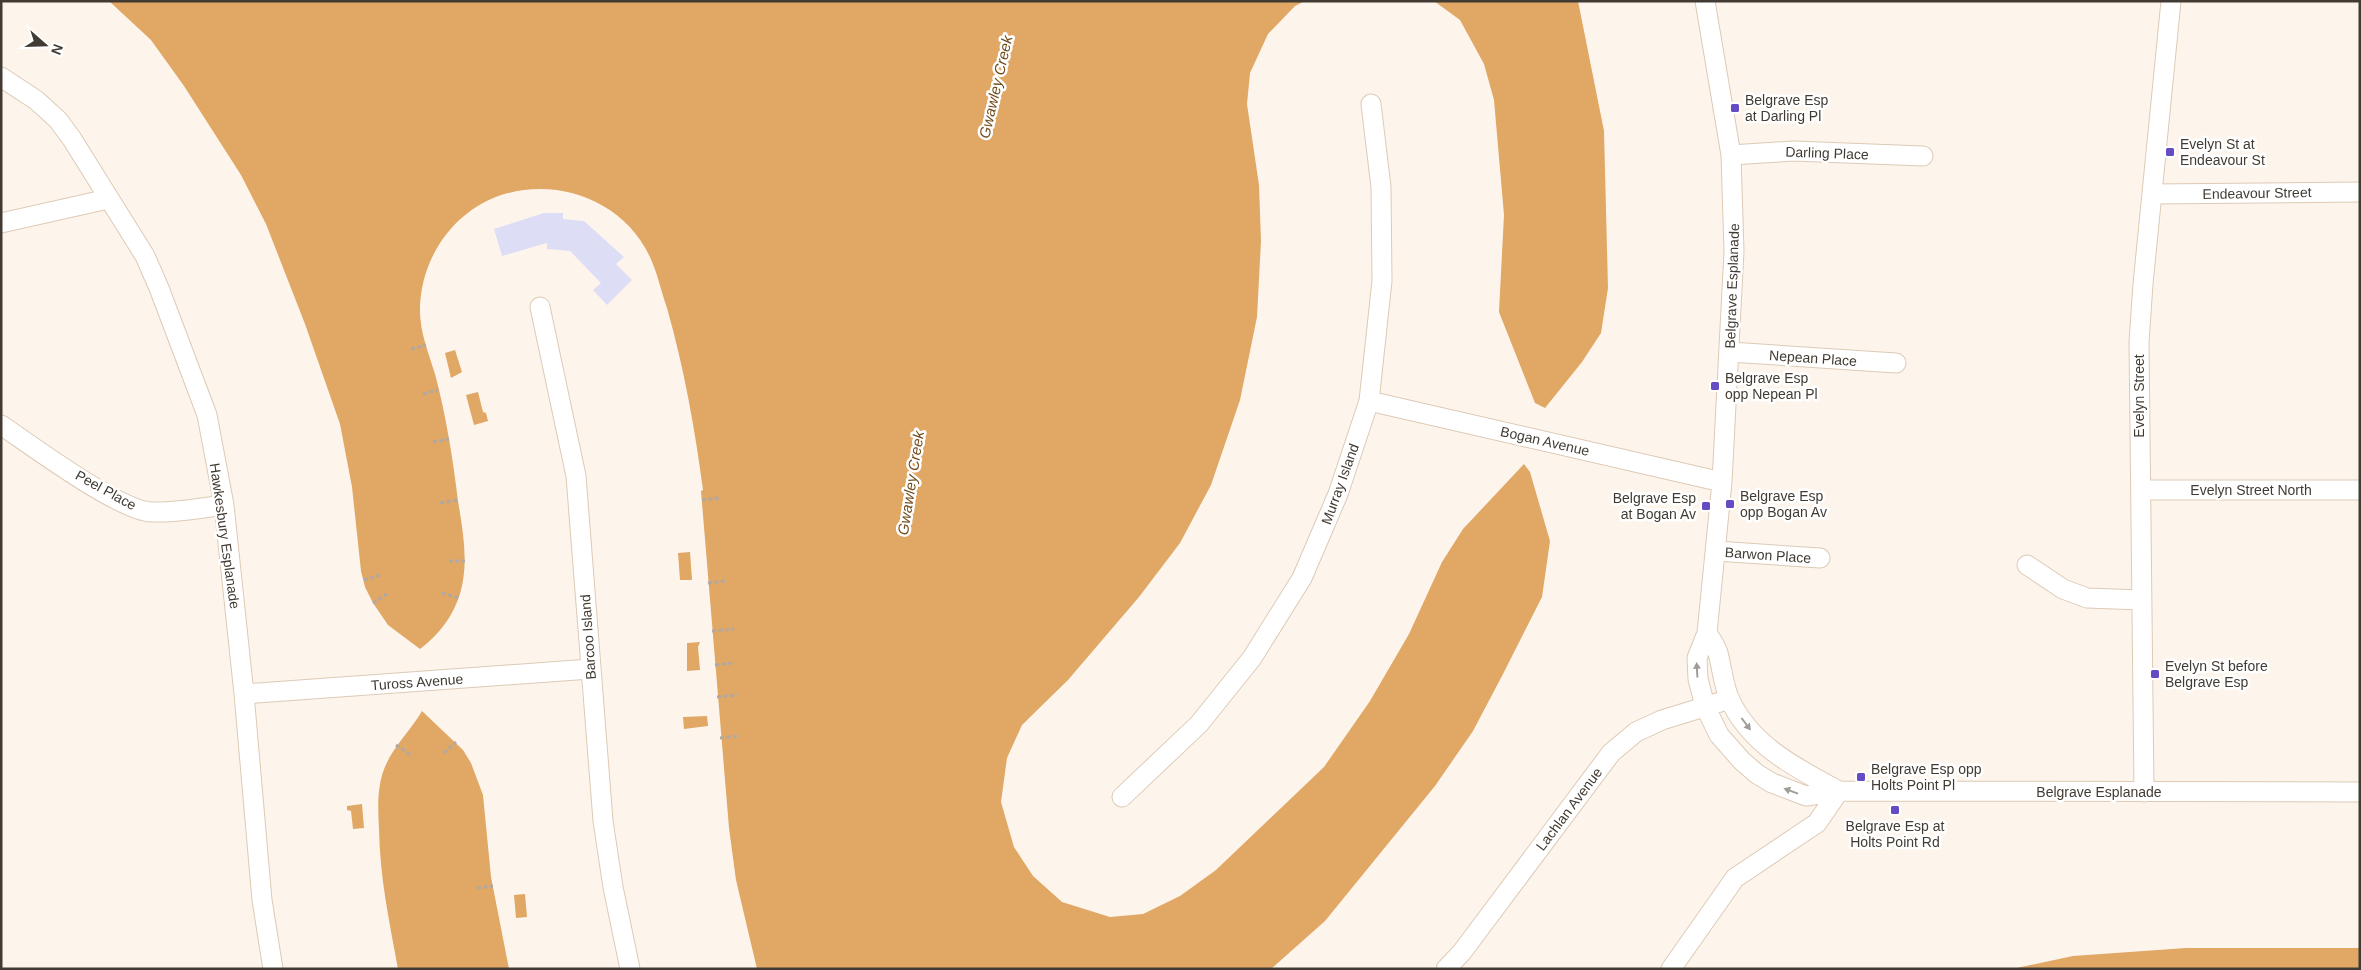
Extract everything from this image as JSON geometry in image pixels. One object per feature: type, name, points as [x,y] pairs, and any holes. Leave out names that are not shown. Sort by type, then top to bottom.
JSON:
[{"type":"street","name":"Belgrave Esplanade","points":[[1705,1],[1731,156],[1734,251],[1730,352],[1716,551],[1707,633],[1697,658],[1698,679],[1705,706],[1726,745],[1757,774],[1772,783],[1806,796],[1839,791],[2360,792]]},
{"type":"street","name":"Evelyn Street","points":[[2144,792],[2142,490],[2138,406],[2139,342],[2143,284],[2172,1]]},
{"type":"street","name":"Hawkesbury Esplanade","points":[[1,77],[36,100],[58,120],[72,139],[145,256],[207,414],[224,505],[244,694],[261,891],[273,969]]},
{"type":"street","name":"Murray Island","points":[[1122,797],[1200,724],[1252,658],[1302,578],[1338,494],[1369,401],[1382,281],[1381,187],[1371,104]]},
{"type":"street","name":"Darling Place","points":[[1731,156],[1794,151],[1923,156]]},
{"type":"street","name":"Endeavour Street","points":[[2153,194],[2360,192]]},
{"type":"street","points":[[1,223],[108,198]]},
{"type":"street","name":"Barcoo Island","points":[[540,307],[576,476],[603,821],[613,886],[630,969]]},
{"type":"street","name":"Nepean Place","points":[[1730,352],[1896,362]]},
{"type":"street","name":"Bogan Avenue","points":[[1369,401],[1722,482]]},
{"type":"street","name":"Peel Place","points":[[1,425],[100,490],[132,508],[151,512],[224,505]]},
{"type":"street","name":"Evelyn Street North","points":[[2142,490],[2360,490]]},
{"type":"street","name":"Barwon Place","points":[[1716,551],[1820,558]]},
{"type":"street","points":[[2027,566],[2064,589],[2087,598],[2142,600]]},
{"type":"street","name":"Belgrave Esplanade","points":[[1707,633],[1718,651],[1721,672],[1730,698],[1746,726],[1765,745],[1796,768],[1839,791]]},
{"type":"street","name":"Tuross Avenue","points":[[244,694],[590,669]]},
{"type":"street","name":"Lachlan Avenue","points":[[1446,969],[1462,952],[1611,753],[1636,732],[1662,720],[1730,698]]},
{"type":"street","points":[[1671,969],[1735,878],[1817,823],[1839,791]]},
{"type":"path","points":[[411,349],[426,345]]},
{"type":"path","points":[[423,394],[438,390]]},
{"type":"path","points":[[433,442],[449,439]]},
{"type":"path","points":[[702,500],[720,498]]},
{"type":"path","points":[[440,503],[458,500]]},
{"type":"path","points":[[448,561],[465,560]]},
{"type":"path","points":[[364,580],[380,575]]},
{"type":"path","points":[[708,583],[725,581]]},
{"type":"path","points":[[442,593],[459,598]]},
{"type":"path","points":[[372,603],[387,594]]},
{"type":"path","points":[[712,631],[734,629]]},
{"type":"path","points":[[715,665],[733,663]]},
{"type":"path","points":[[717,697],[737,695]]},
{"type":"path","points":[[720,738],[739,736]]},
{"type":"path","points":[[444,752],[456,742]]},
{"type":"path","points":[[396,745],[411,755]]},
{"type":"path","points":[[476,888],[493,886]]},
{"type":"water","name":"Gwawley Creek","points":[[109,1],[1305,1],[1295,6],[1268,34],[1250,73],[1247,104],[1259,185],[1261,241],[1257,317],[1240,400],[1211,485],[1180,543],[1139,597],[1068,680],[1022,725],[1007,758],[1001,802],[1014,847],[1033,876],[1062,902],[1110,917],[1143,914],[1180,896],[1216,870],[1324,767],[1370,701],[1409,634],[1442,562],[1463,529],[1524,464],[1530,472],[1550,541],[1542,597],[1473,731],[1435,786],[1325,921],[1271,969],[757,969],[736,880],[729,828],[701,491],[703,490],[696,444],[684,376],[667,308],[652,261],[637,235],[621,218],[602,205],[581,196],[559,190],[536,189],[513,192],[491,199],[476,207],[462,217],[451,229],[440,242],[432,257],[422,289],[420,315],[424,340],[435,374],[446,421],[462,524],[465,559],[463,583],[453,610],[439,631],[420,649],[388,625],[365,587],[361,571],[352,487],[340,424],[305,324],[266,224],[241,175],[184,86],[151,40]]},
{"type":"water","points":[[1434,1],[1578,1],[1604,131],[1608,288],[1601,333],[1582,362],[1545,408],[1535,403],[1499,312],[1504,215],[1494,100],[1484,64],[1460,20]]},
{"type":"water","points":[[455,350],[462,372],[451,378],[445,353]]},
{"type":"water","points":[[478,392],[483,412],[486,413],[488,421],[474,425],[466,395]]},
{"type":"water","points":[[690,552],[692,580],[680,580],[678,553]]},
{"type":"water","points":[[700,642],[698,647],[700,670],[687,671],[687,643]]},
{"type":"water","points":[[422,711],[463,750],[471,763],[483,795],[491,877],[509,969],[398,969],[381,865],[378,815],[379,793],[386,763]]},
{"type":"water","points":[[707,716],[708,726],[684,729],[683,717]]},
{"type":"water","points":[[362,804],[364,828],[353,829],[351,811],[347,810],[347,806]]},
{"type":"water","points":[[525,894],[527,917],[516,918],[514,895]]},
{"type":"water","points":[[2186,948],[2360,948],[2360,969],[2012,969],[2073,956]]},
{"type":"building","points":[[544,213],[563,213],[563,219],[584,221],[624,257],[616,264],[632,280],[607,305],[593,290],[601,283],[570,251],[547,249],[547,243],[502,256],[494,229]]},
{"type":"place","name":"Belgrave Esp at Darling Pl","points":[[1735,108]]},
{"type":"place","name":"Evelyn St at Endeavour St","points":[[2170,152]]},
{"type":"place","name":"Belgrave Esp opp Nepean Pl","points":[[1715,386]]},
{"type":"place","name":"Belgrave Esp opp Bogan Av","points":[[1730,504]]},
{"type":"place","name":"Belgrave Esp at Bogan Av","points":[[1706,506]]},
{"type":"place","name":"Evelyn St before Belgrave Esp","points":[[2155,674]]},
{"type":"place","name":"Belgrave Esp opp Holts Point Pl","points":[[1861,777]]},
{"type":"place","name":"Belgrave Esp at Holts Point Rd","points":[[1895,810]]}]
